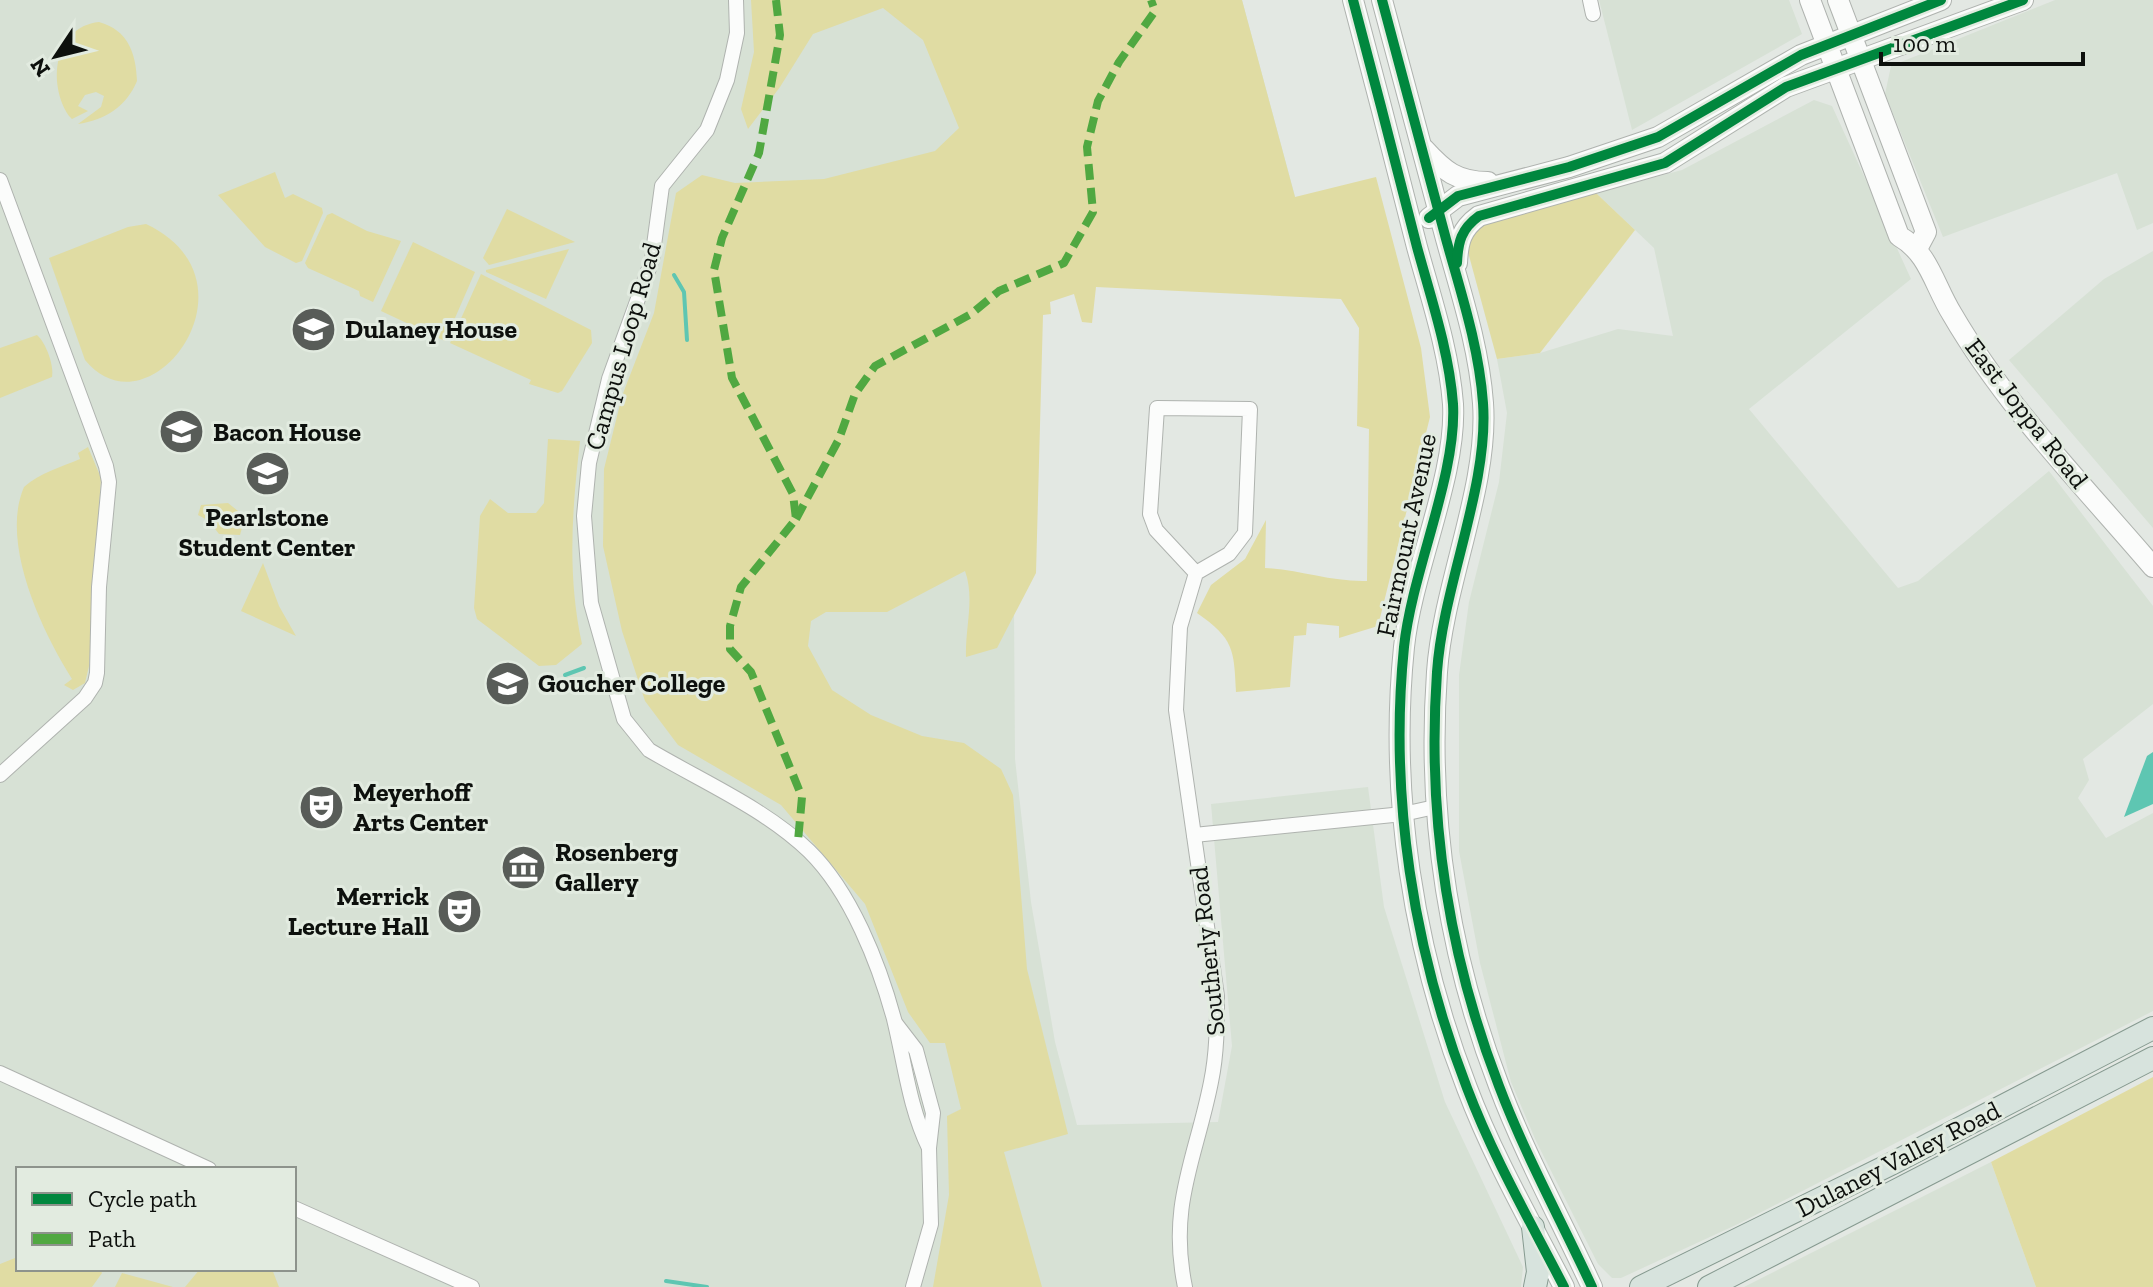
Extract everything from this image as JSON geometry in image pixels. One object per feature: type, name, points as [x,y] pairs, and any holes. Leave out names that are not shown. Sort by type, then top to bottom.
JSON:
[{"type":"main road","name":"Fairmount Avenue","points":[[1382,0],[1478,362],[1483,433],[1474,490],[1440,637],[1435,807],[1449,908],[1482,1040],[1514,1122],[1592,1287]]},
{"type":"main road","name":"East Joppa Road","points":[[1810,0],[1899,236],[1918,247],[1950,312],[1983,362],[2153,567]]},
{"type":"main road","name":"East Joppa Road","points":[[1838,0],[1926,232],[1918,247]]},
{"type":"main road","points":[[1417,246],[1423,228],[1438,208],[1458,196],[1658,137],[1785,64],[1827,44],[1941,0]]},
{"type":"main road","name":"Fairmount Avenue","points":[[1457,279],[1459,240],[1469,223],[1479,216],[1665,163],[1786,87],[2023,0]]},
{"type":"main road","name":"Fairmount Avenue","points":[[1359,1],[1441,339],[1453,408],[1444,469],[1405,637],[1399,714],[1403,814],[1421,935],[1449,1038],[1480,1121],[1564,1287]]},
{"type":"main road","points":[[1421,146],[1443,169],[1461,181],[1511,182]]},
{"type":"main road","name":"Dulaney Valley Road","points":[[1641,1287],[1895,1162],[2153,1028]]},
{"type":"main road","name":"Dulaney Valley Road","points":[[1709,1287],[2153,1058]]},
{"type":"main road","points":[[1533,1227],[1538,1272],[1535,1287]]},
{"type":"street","name":"Campus Loop Road","points":[[736,0],[737,33],[727,80],[707,130],[662,186],[652,260],[599,417],[584,516],[591,603],[615,691],[635,737],[649,750],[772,821],[820,863],[853,916],[894,1020],[917,1124],[929,1148],[931,1224],[913,1287]]},
{"type":"street","points":[[0,180],[96,433],[109,482],[95,683],[85,698],[0,775]]},
{"type":"street","points":[[1157,408],[1250,409],[1245,533],[1229,554],[1196,573],[1156,530],[1150,514],[1157,408]]},
{"type":"street","name":"Southerly Road","points":[[1185,1287],[1179,1249],[1181,1199],[1211,1085],[1217,1022],[1176,710],[1177,656],[1184,612],[1196,573]]},
{"type":"street","points":[[1194,835],[1403,814],[1435,807]]},
{"type":"street","points":[[0,1073],[205,1167]]},
{"type":"street","points":[[296,1209],[472,1287]]},
{"type":"shaded area","name":"Goucher College","points":[[0,0],[1242,0],[1303,226],[1029,301],[1014,608],[1015,759],[1031,902],[1055,1042],[1077,1125],[1218,1122],[1232,1046],[1211,804],[1368,787],[1384,907],[1445,1102],[1523,1267],[1521,1287],[0,1287]]},
{"type":"shaded area","points":[[751,0],[1242,0],[1295,197],[1376,177],[1421,348],[1430,417],[1378,626],[1339,638],[1339,626],[1307,623],[1306,635],[1294,636],[1290,687],[1236,692],[1230,646],[1218,630],[1197,613],[1211,585],[1245,559],[1266,520],[1265,568],[1367,581],[1369,429],[1357,426],[1359,328],[1341,299],[1096,287],[1092,323],[1082,322],[1074,294],[1050,302],[1051,314],[1043,315],[1036,573],[997,648],[966,657],[969,603],[965,571],[887,612],[826,612],[811,621],[808,646],[832,690],[871,715],[922,736],[964,743],[1001,769],[1013,795],[1027,969],[1068,1134],[1004,1152],[1042,1287],[933,1287],[949,1195],[947,1116],[961,1109],[945,1043],[930,1043],[908,1012],[865,904],[781,805],[678,745],[645,701],[622,631],[603,546],[604,469],[622,396],[654,313],[676,193],[702,175],[735,183],[824,179],[935,151],[959,128],[923,40],[883,8],[813,34],[780,87],[748,129],[741,109],[754,52]]},
{"type":"shaded area","points":[[1599,0],[1789,0],[1802,34],[1632,130]]},
{"type":"shaded area","points":[[2055,0],[2153,0],[2153,223],[2137,230],[2117,173],[1943,237],[1885,94],[1891,66]]},
{"type":"shaded area","points":[[99,22],[124,37],[135,61],[137,81],[127,98],[114,111],[78,124],[101,107],[104,96],[96,92],[85,95],[78,106],[88,111],[72,119],[62,103],[58,88],[59,58],[72,34],[84,26]]},
{"type":"shaded area","points":[[1814,100],[1832,106],[1911,279],[1749,409],[1898,588],[1918,581],[2049,471],[2153,606],[2153,704],[2083,759],[2089,780],[2078,798],[2106,838],[2153,813],[2153,1011],[1738,1224],[1621,1278],[1612,1278],[1598,1264],[1536,1141],[1511,1082],[1480,963],[1459,851],[1459,675],[1469,602],[1499,482],[1507,413],[1497,359],[1540,353],[1618,329],[1673,336],[1654,248],[1596,193],[1682,170]]},
{"type":"shaded area","points":[[275,172],[285,198],[293,194],[322,208],[323,213],[302,261],[296,263],[265,247],[218,195]]},
{"type":"shaded area","points":[[1596,193],[1635,230],[1540,353],[1497,359],[1468,252],[1467,235],[1477,226]]},
{"type":"shaded area","points":[[507,209],[575,242],[489,265],[483,258]]},
{"type":"shaded area","points":[[332,213],[367,231],[401,241],[373,302],[360,296],[359,291],[308,268],[305,263],[327,215]]},
{"type":"shaded area","points":[[146,224],[181,249],[197,280],[197,313],[185,343],[164,367],[139,380],[111,379],[85,360],[49,258],[128,227]]},
{"type":"shaded area","points":[[413,242],[475,272],[445,341],[381,311]]},
{"type":"shaded area","points":[[569,249],[546,299],[486,272],[486,270]]},
{"type":"shaded area","points":[[2153,251],[2153,528],[2009,360],[2104,279]]},
{"type":"shaded area","points":[[481,274],[591,330],[592,343],[562,391],[558,393],[529,384],[531,380],[450,343]]},
{"type":"shaded area","points":[[37,335],[49,354],[52,377],[0,398],[0,348]]},
{"type":"shaded area","points":[[548,439],[580,441],[572,543],[574,593],[582,644],[556,665],[539,666],[477,619],[474,608],[480,516],[490,499],[508,513],[536,513],[544,503]]},
{"type":"shaded area","points":[[88,447],[101,478],[89,666],[85,683],[73,690],[64,685],[72,679],[48,636],[27,585],[20,559],[18,509],[24,487],[44,474],[80,459],[78,453]]},
{"type":"shaded area","points":[[228,503],[238,511],[243,524],[240,535],[219,534],[209,521],[198,515],[201,505]]},
{"type":"shaded area","points":[[263,563],[279,606],[296,636],[241,611]]},
{"type":"shaded area","points":[[2153,752],[2153,804],[2124,817],[2147,756]]},
{"type":"shaded area","points":[[2153,1077],[2153,1287],[2036,1287],[1991,1162]]},
{"type":"shaded area","points":[[1991,1162],[2036,1287],[1744,1287]]},
{"type":"shaded area","points":[[15,1258],[16,1271],[102,1273],[92,1287],[0,1287],[0,1264]]},
{"type":"shaded area","points":[[198,1271],[273,1271],[279,1287],[185,1287]]},
{"type":"shaded area","points":[[122,1273],[173,1287],[115,1287]]},
{"type":"waterway","points":[[674,275],[684,292],[687,340]]},
{"type":"waterway","points":[[565,675],[584,668]]},
{"type":"waterway","points":[[666,1281],[707,1287]]},
{"type":"marked path","points":[[776,0],[780,35],[759,153],[722,238],[714,270],[732,378],[793,494],[796,519],[741,587],[730,626],[730,649],[751,672],[802,797],[798,841]]},
{"type":"marked path","points":[[796,519],[839,439],[855,394],[875,366],[971,314],[999,291],[1064,263],[1093,212],[1087,147],[1098,101],[1119,62],[1155,11],[1151,0]]},
{"type":"cycle path","points":[[1353,0],[1439,325],[1453,404],[1448,461],[1409,618],[1400,703],[1403,815],[1419,926],[1448,1035],[1477,1114],[1564,1287]]},
{"type":"cycle path","points":[[1382,0],[1469,320],[1483,403],[1479,468],[1448,605],[1437,672],[1435,778],[1445,883],[1466,986],[1499,1086],[1592,1287]]},
{"type":"cycle path","points":[[1429,218],[1458,196],[1569,167],[1658,137],[1801,55],[1941,0]]},
{"type":"cycle path","points":[[1457,263],[1462,236],[1479,216],[1665,163],[1786,87],[2023,0]]},
{"type":"place","name":"Dulaney House","points":[[314,329]]},
{"type":"place","name":"Bacon House","points":[[182,432]]},
{"type":"place","name":"Pearlstone Student Center","points":[[267,474]]},
{"type":"place","name":"Goucher College","points":[[507,683]]},
{"type":"place","name":"Meyerhoff Arts Center","points":[[322,807]]},
{"type":"place","name":"Rosenberg Gallery","points":[[524,867]]},
{"type":"place","name":"Merrick Lecture Hall","points":[[460,911]]}]
